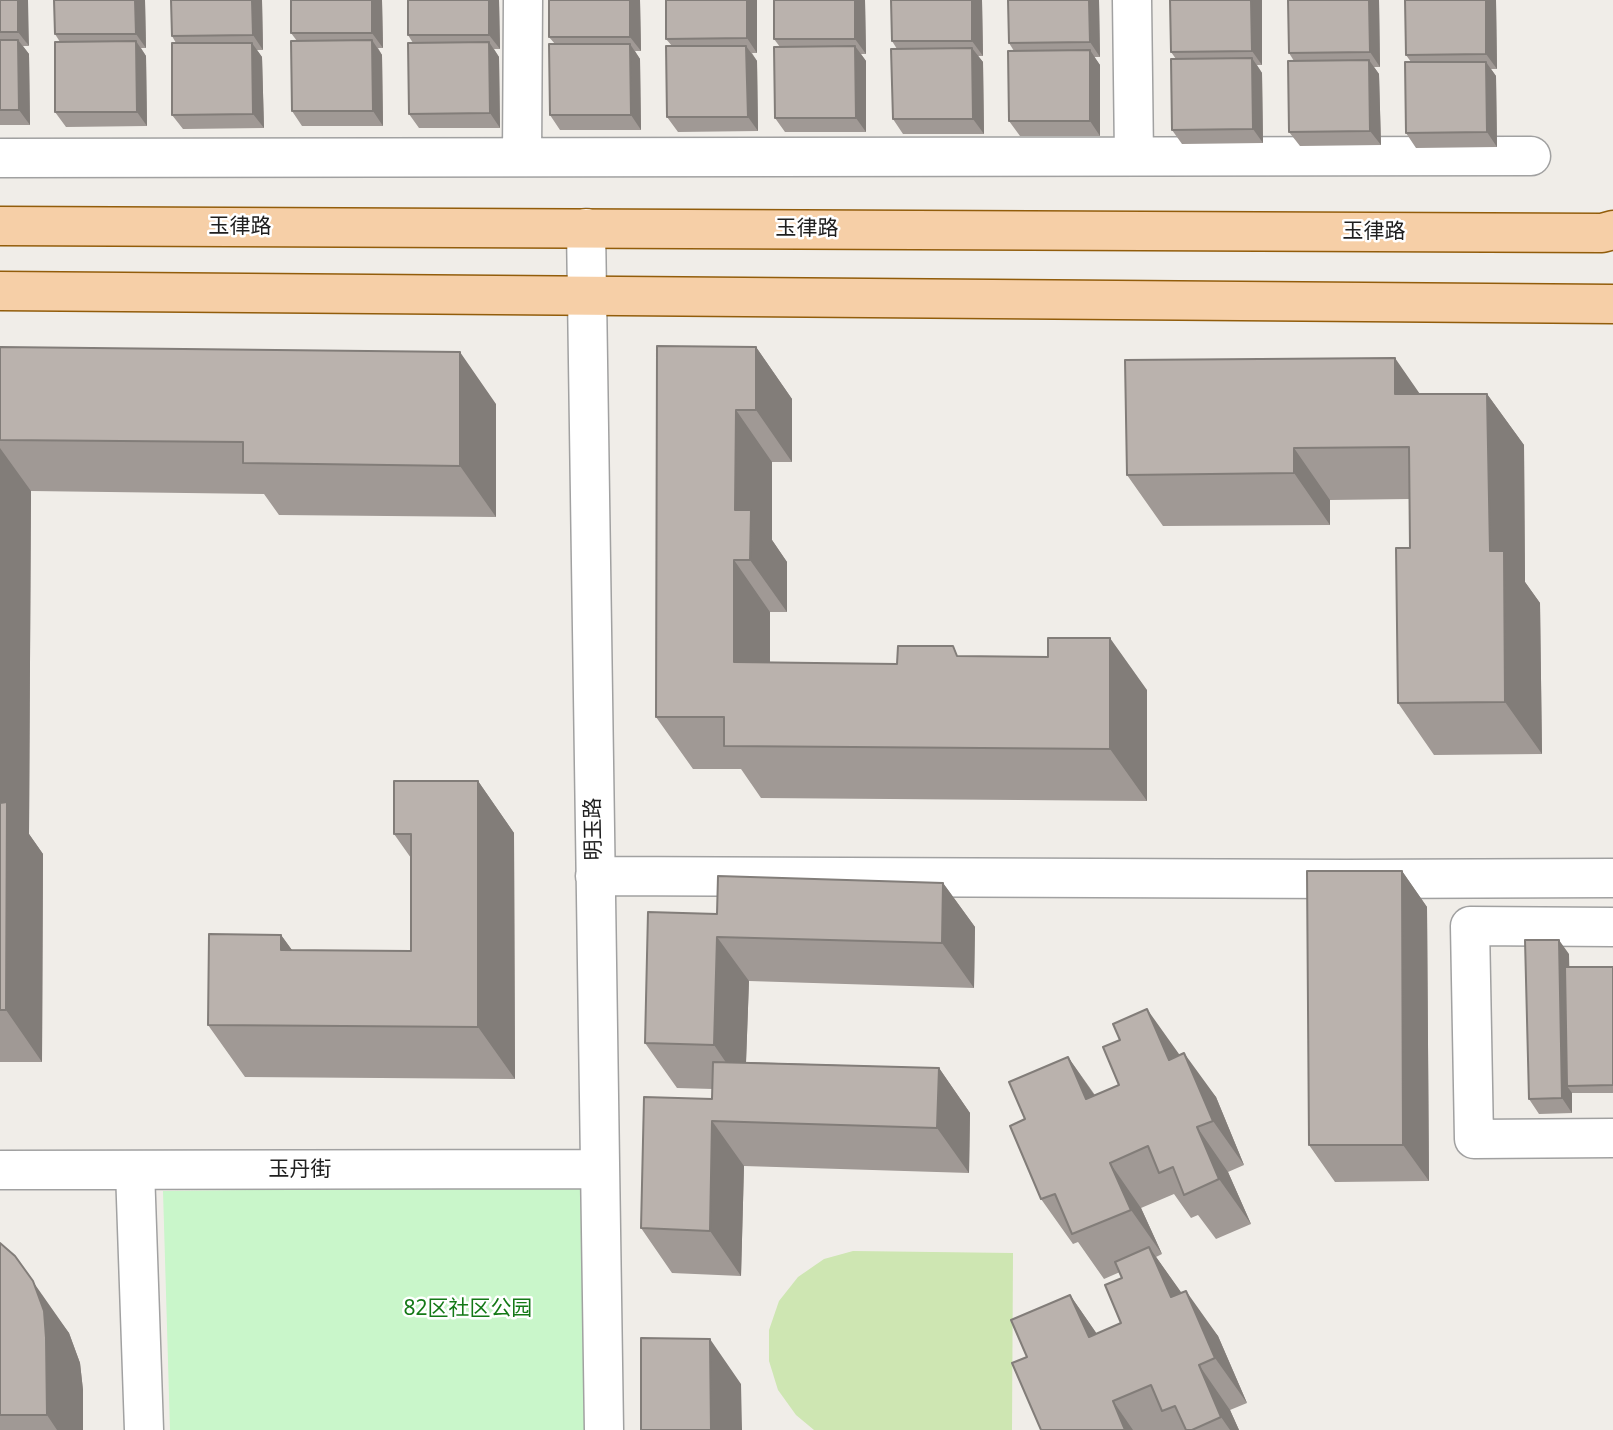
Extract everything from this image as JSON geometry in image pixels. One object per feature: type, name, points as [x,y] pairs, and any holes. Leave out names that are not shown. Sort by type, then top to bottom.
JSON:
[{"type":"main road","name":"玉律路","points":[[0,226],[1602,233],[1613,230]]},
{"type":"main road","points":[[0,291],[1613,304]]},
{"type":"street","points":[[522,157],[523,0]]},
{"type":"street","points":[[1132,0],[1134,156]]},
{"type":"street","points":[[0,158],[1531,156]]},
{"type":"street","name":"明玉路","points":[[586,228],[604,1430]]},
{"type":"street","points":[[595,876],[1613,878]]},
{"type":"street","points":[[1613,927],[1470,926],[1474,1139],[1613,1138]]},
{"type":"street","name":"玉丹街","points":[[0,1170],[600,1169]]},
{"type":"street","points":[[135,1170],[144,1430]]},
{"type":"green space","name":"82区社区公园","points":[[591,1186],[591,1430],[170,1430],[163,1191]]},
{"type":"green space","points":[[853,1251],[1013,1253],[1012,1430],[814,1430],[796,1415],[778,1390],[769,1361],[769,1330],[779,1301],[798,1277],[824,1259]]},
{"type":"building","points":[[0,0],[18,0],[18,32],[0,32]]},
{"type":"building","points":[[54,0],[135,0],[136,34],[55,34]]},
{"type":"building","points":[[171,0],[252,0],[253,35],[172,36]]},
{"type":"building","points":[[291,0],[372,0],[372,33],[291,33]]},
{"type":"building","points":[[408,0],[489,0],[489,35],[408,35]]},
{"type":"building","points":[[549,0],[630,0],[630,37],[549,37]]},
{"type":"building","points":[[666,0],[747,0],[747,38],[666,39]]},
{"type":"building","points":[[774,0],[855,0],[855,39],[774,39]]},
{"type":"building","points":[[891,0],[972,0],[972,41],[892,41]]},
{"type":"building","points":[[1008,0],[1089,0],[1090,42],[1009,43]]},
{"type":"building","points":[[1170,0],[1251,0],[1252,51],[1171,52]]},
{"type":"building","points":[[1288,0],[1369,0],[1370,52],[1289,53]]},
{"type":"building","points":[[1405,0],[1486,0],[1486,54],[1406,55]]},
{"type":"building","points":[[0,40],[18,40],[19,110],[0,110]]},
{"type":"building","points":[[372,40],[373,111],[292,111],[291,41]]},
{"type":"building","points":[[136,41],[137,112],[55,112],[55,42]]},
{"type":"building","points":[[489,42],[490,113],[409,114],[408,43]]},
{"type":"building","points":[[172,43],[252,43],[253,114],[172,115]]},
{"type":"building","points":[[549,44],[630,44],[631,115],[550,115]]},
{"type":"building","points":[[666,46],[746,46],[748,117],[667,117]]},
{"type":"building","points":[[855,46],[856,118],[775,118],[774,47]]},
{"type":"building","points":[[972,48],[973,119],[893,119],[891,49]]},
{"type":"building","points":[[1090,50],[1090,121],[1009,121],[1008,51]]},
{"type":"building","points":[[1252,58],[1253,129],[1172,130],[1171,59]]},
{"type":"building","points":[[1369,60],[1370,131],[1289,132],[1288,61]]},
{"type":"building","points":[[1405,62],[1486,62],[1487,132],[1406,133]]},
{"type":"building","points":[[657,346],[756,347],[756,410],[736,410],[735,510],[751,510],[750,560],[734,560],[734,662],[897,664],[898,646],[953,646],[957,656],[1048,657],[1048,638],[1110,638],[1110,749],[724,746],[724,717],[656,717]]},
{"type":"building","points":[[0,347],[460,352],[460,466],[243,463],[243,442],[0,440]]},
{"type":"building","points":[[1395,358],[1395,394],[1487,394],[1490,551],[1504,551],[1505,702],[1398,703],[1396,548],[1410,548],[1409,447],[1294,448],[1294,473],[1127,475],[1125,360]]},
{"type":"building","points":[[394,781],[478,781],[478,1027],[208,1025],[209,934],[281,935],[281,950],[411,951],[411,834],[394,834]]},
{"type":"building","points":[[7,802],[6,1010],[0,1010],[0,803]]},
{"type":"building","points":[[1307,871],[1402,871],[1403,1145],[1309,1145]]},
{"type":"building","points":[[718,876],[943,883],[942,943],[717,937],[714,1045],[645,1043],[648,912],[717,914]]},
{"type":"building","points":[[1525,940],[1559,940],[1562,1098],[1529,1099]]},
{"type":"building","points":[[1565,967],[1613,967],[1613,1085],[1567,1086]]},
{"type":"building","points":[[1147,1009],[1169,1060],[1184,1053],[1213,1121],[1197,1127],[1219,1179],[1184,1195],[1173,1167],[1159,1173],[1148,1146],[1110,1163],[1131,1210],[1072,1234],[1055,1194],[1041,1199],[1010,1126],[1025,1119],[1009,1082],[1068,1057],[1086,1099],[1119,1085],[1103,1047],[1120,1040],[1113,1024]]},
{"type":"building","points":[[713,1062],[939,1068],[937,1128],[712,1121],[710,1231],[641,1228],[644,1097],[712,1099]]},
{"type":"building","points":[[0,1243],[15,1256],[33,1281],[44,1311],[47,1415],[0,1415]]},
{"type":"building","points":[[1149,1247],[1171,1297],[1186,1291],[1215,1358],[1199,1365],[1221,1417],[1186,1430],[1175,1406],[1162,1411],[1151,1385],[1113,1401],[1125,1430],[1041,1430],[1012,1363],[1027,1357],[1011,1320],[1070,1295],[1089,1337],[1121,1323],[1105,1285],[1122,1278],[1115,1262]]},
{"type":"building","points":[[641,1338],[710,1339],[711,1430],[641,1430]]}]
